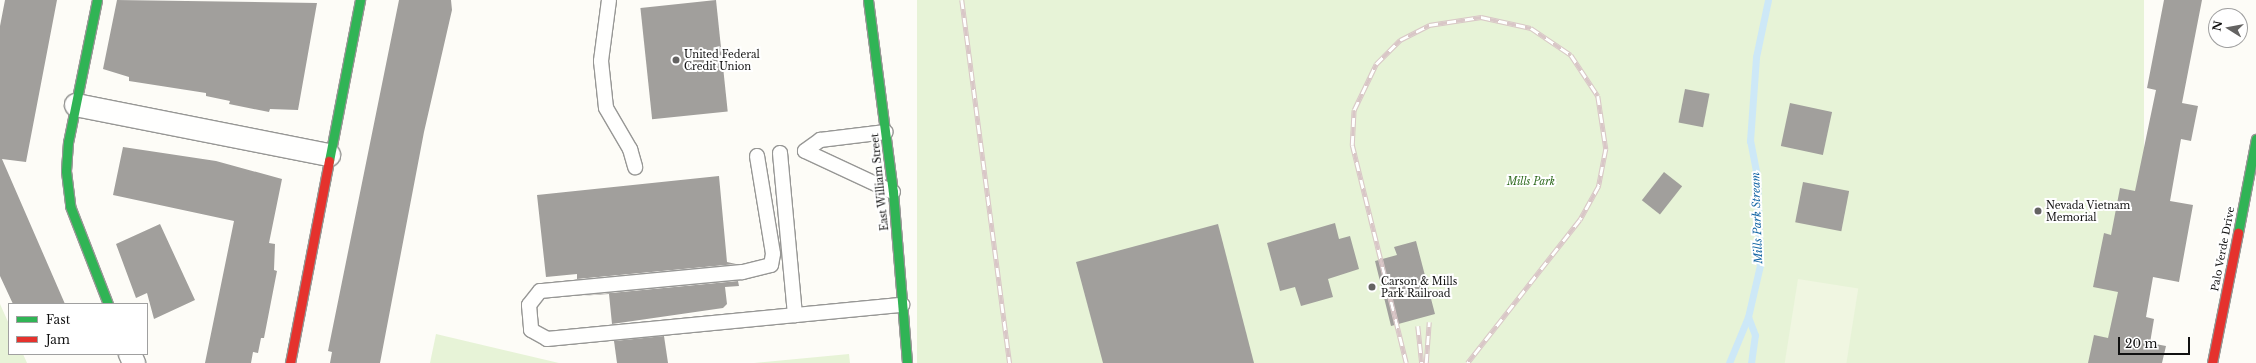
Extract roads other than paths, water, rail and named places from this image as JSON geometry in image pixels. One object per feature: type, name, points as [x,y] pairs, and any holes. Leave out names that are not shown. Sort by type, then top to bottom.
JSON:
[{"type":"street","points":[[97,0],[76,105],[66,171],[70,206],[108,303]]},
{"type":"street","points":[[290,363],[360,0]]},
{"type":"street","name":"East William Street","points":[[868,0],[893,192],[907,363]]},
{"type":"street","points":[[76,105],[329,155]]},
{"type":"street","name":"Palo Verde Drive","points":[[2212,363],[2256,139]]},
{"type":"lane","points":[[609,0],[602,60],[606,108],[630,149],[635,167]]},
{"type":"lane","points":[[886,132],[820,140],[804,151],[893,192]]},
{"type":"lane","points":[[780,153],[795,315]]},
{"type":"lane","points":[[757,156],[773,254],[770,265],[742,272],[540,290],[529,304],[530,330],[547,339],[902,305]]},
{"type":"waterway","name":"Mills Park Stream","points":[[1751,363],[1755,335],[1748,317],[1760,265],[1757,176],[1750,141],[1756,57],[1768,0]]},
{"type":"waterway","points":[[1729,363],[1748,317]]},
{"type":"railway","points":[[962,0],[1010,363]]},
{"type":"railway","points":[[1406,363],[1352,145],[1354,110],[1376,64],[1400,40],[1429,25],[1481,17],[1531,28],[1571,55],[1598,96],[1606,149],[1599,186],[1580,220],[1468,363]]},
{"type":"railway","points":[[1426,363],[1429,322]]},
{"type":"railway","points":[[1418,326],[1422,363]]},
{"type":"place","name":"United Federal Credit Union","points":[[676,60]]},
{"type":"place","name":"Nevada Vietnam Memorial","points":[[2038,211]]},
{"type":"place","name":"Carson & Mills Park Railroad","points":[[1372,287]]},
{"type":"park label","name":"Mills Park","points":[[1531,182]]}]
